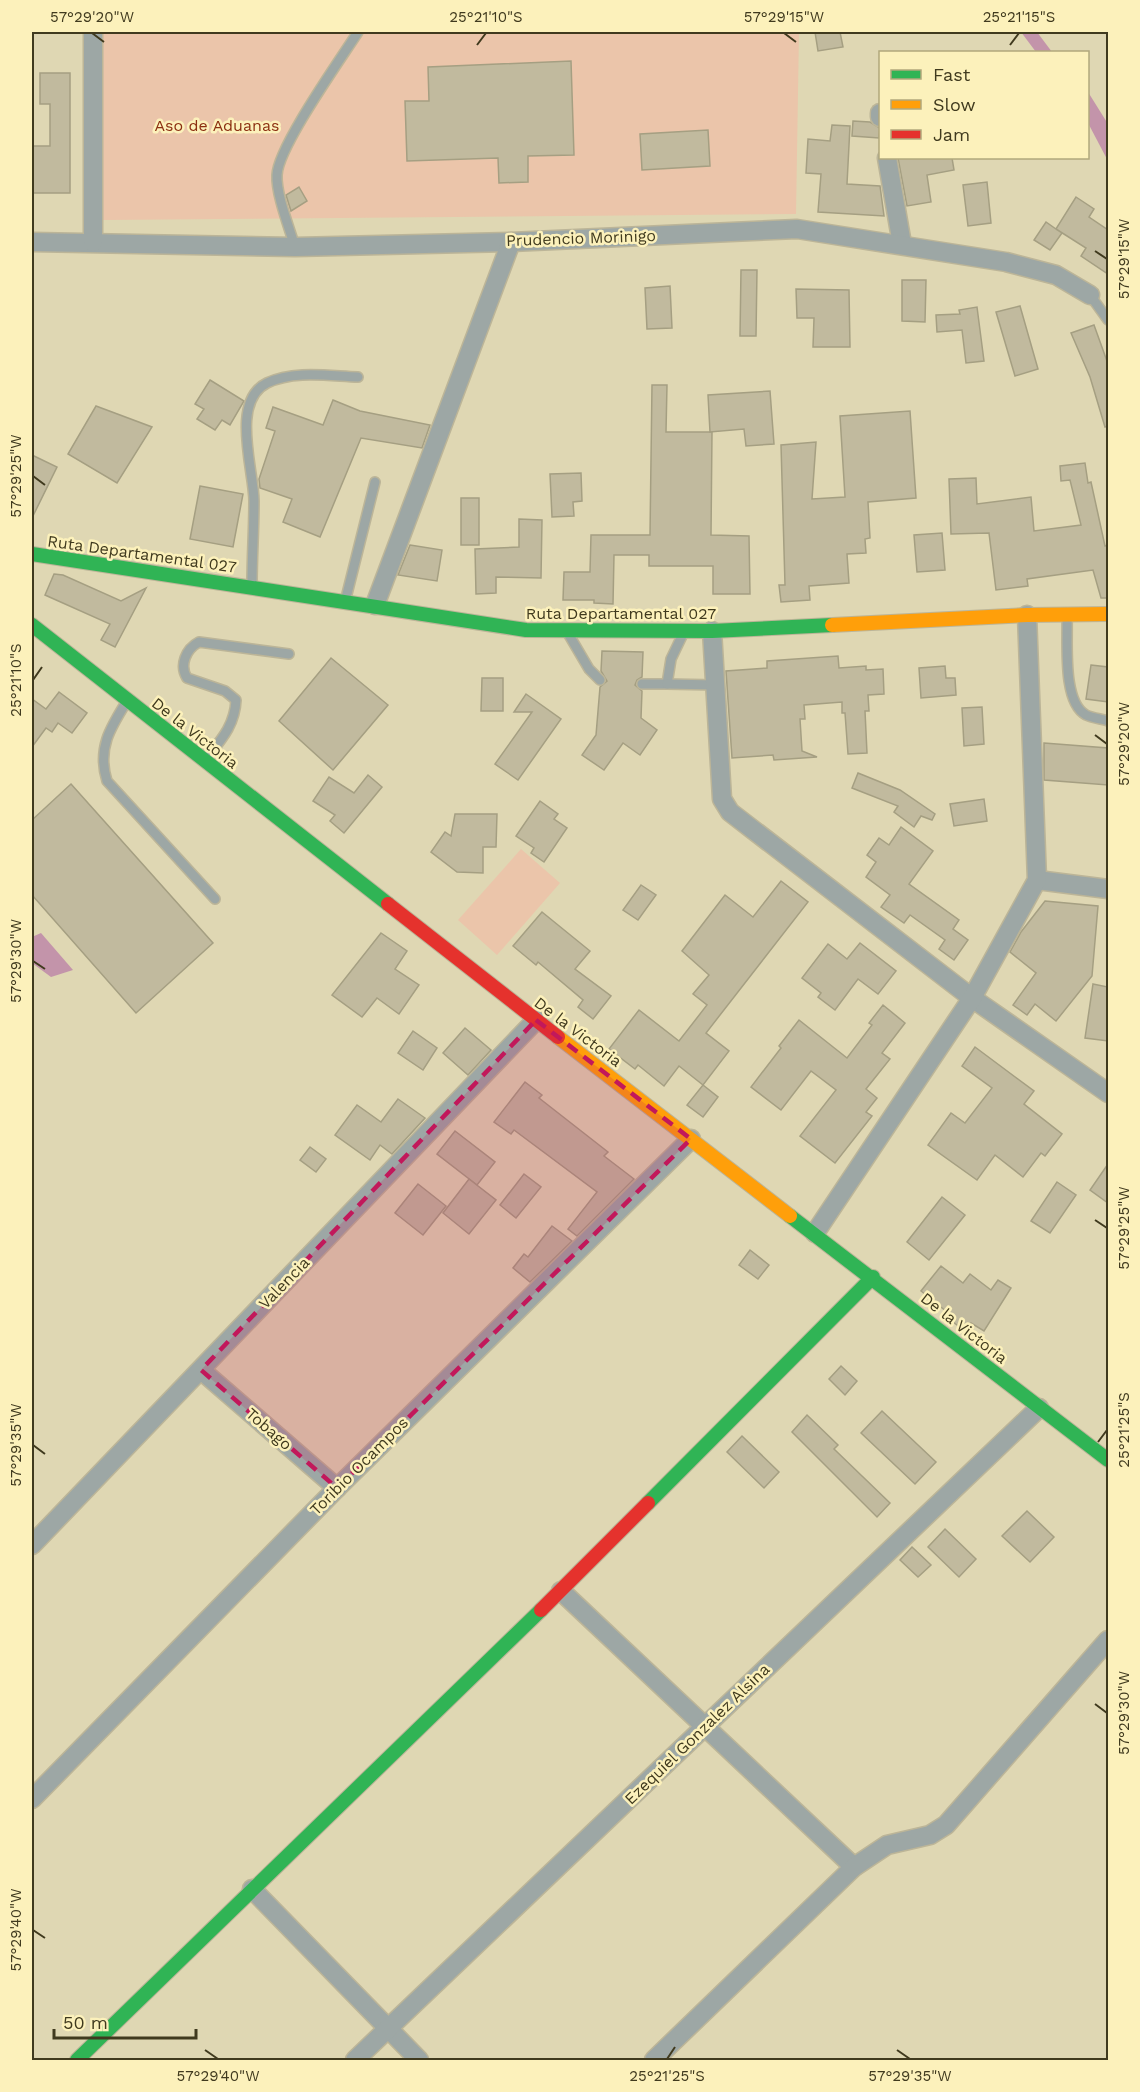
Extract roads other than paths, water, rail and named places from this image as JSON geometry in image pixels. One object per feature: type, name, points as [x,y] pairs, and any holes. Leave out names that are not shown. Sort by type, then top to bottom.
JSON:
[{"type":"main road","name":"Ruta Departamental 027","points":[[32,554],[375,604],[526,630],[712,631],[1027,615],[1108,614]]},
{"type":"main road","name":"De la Victoria","points":[[32,625],[536,1020],[1108,1460]]},
{"type":"main road","points":[[77,2061],[561,1591],[873,1278]]},
{"type":"street","points":[[93,32],[93,242]]},
{"type":"street","points":[[887,159],[902,244]]},
{"type":"street","name":"Prudencio Morinigo","points":[[32,242],[294,246],[511,242],[797,229],[1006,262],[1056,275],[1090,295]]},
{"type":"street","points":[[375,604],[511,242]]},
{"type":"street","points":[[815,1233],[972,998],[1037,880],[1027,615]]},
{"type":"street","points":[[712,631],[722,799],[730,812],[972,998],[1108,1093]]},
{"type":"street","points":[[1037,880],[1108,889]]},
{"type":"street","name":"Valencia","points":[[32,1545],[536,1020]]},
{"type":"street","name":"Toribio Ocampos","points":[[32,1798],[337,1488],[691,1139]]},
{"type":"street","name":"Tobago","points":[[201,1370],[337,1488]]},
{"type":"street","name":"Ezequiel Gonzalez Alsina","points":[[355,2061],[1040,1408]]},
{"type":"street","points":[[561,1591],[854,1867]]},
{"type":"street","points":[[654,2061],[854,1867],[886,1845],[930,1835],[946,1826],[1108,1640]]},
{"type":"street","points":[[252,1889],[419,2061]]},
{"type":"lane","points":[[294,246],[276,179],[277,167],[291,138],[358,32]]},
{"type":"lane","name":"Prudencio Morinigo","points":[[1090,295],[1108,320]]},
{"type":"lane","points":[[252,586],[254,498],[246,435],[253,396],[265,384],[281,378],[308,375],[358,377]]},
{"type":"lane","points":[[345,600],[375,482]]},
{"type":"lane","points":[[1067,614],[1070,693],[1075,705],[1086,715],[1108,721]]},
{"type":"lane","points":[[566,630],[589,669],[600,680]]},
{"type":"lane","points":[[667,684],[671,659],[684,631]]},
{"type":"lane","points":[[205,761],[228,731],[235,714],[236,700],[225,691],[187,678],[183,667],[189,650],[199,642],[289,654]]},
{"type":"lane","points":[[642,684],[715,685]]},
{"type":"lane","points":[[128,701],[111,726],[103,749],[102,765],[107,781],[215,899]]},
{"type":"park label","name":"Aso de Aduanas","points":[[217,125]]}]
